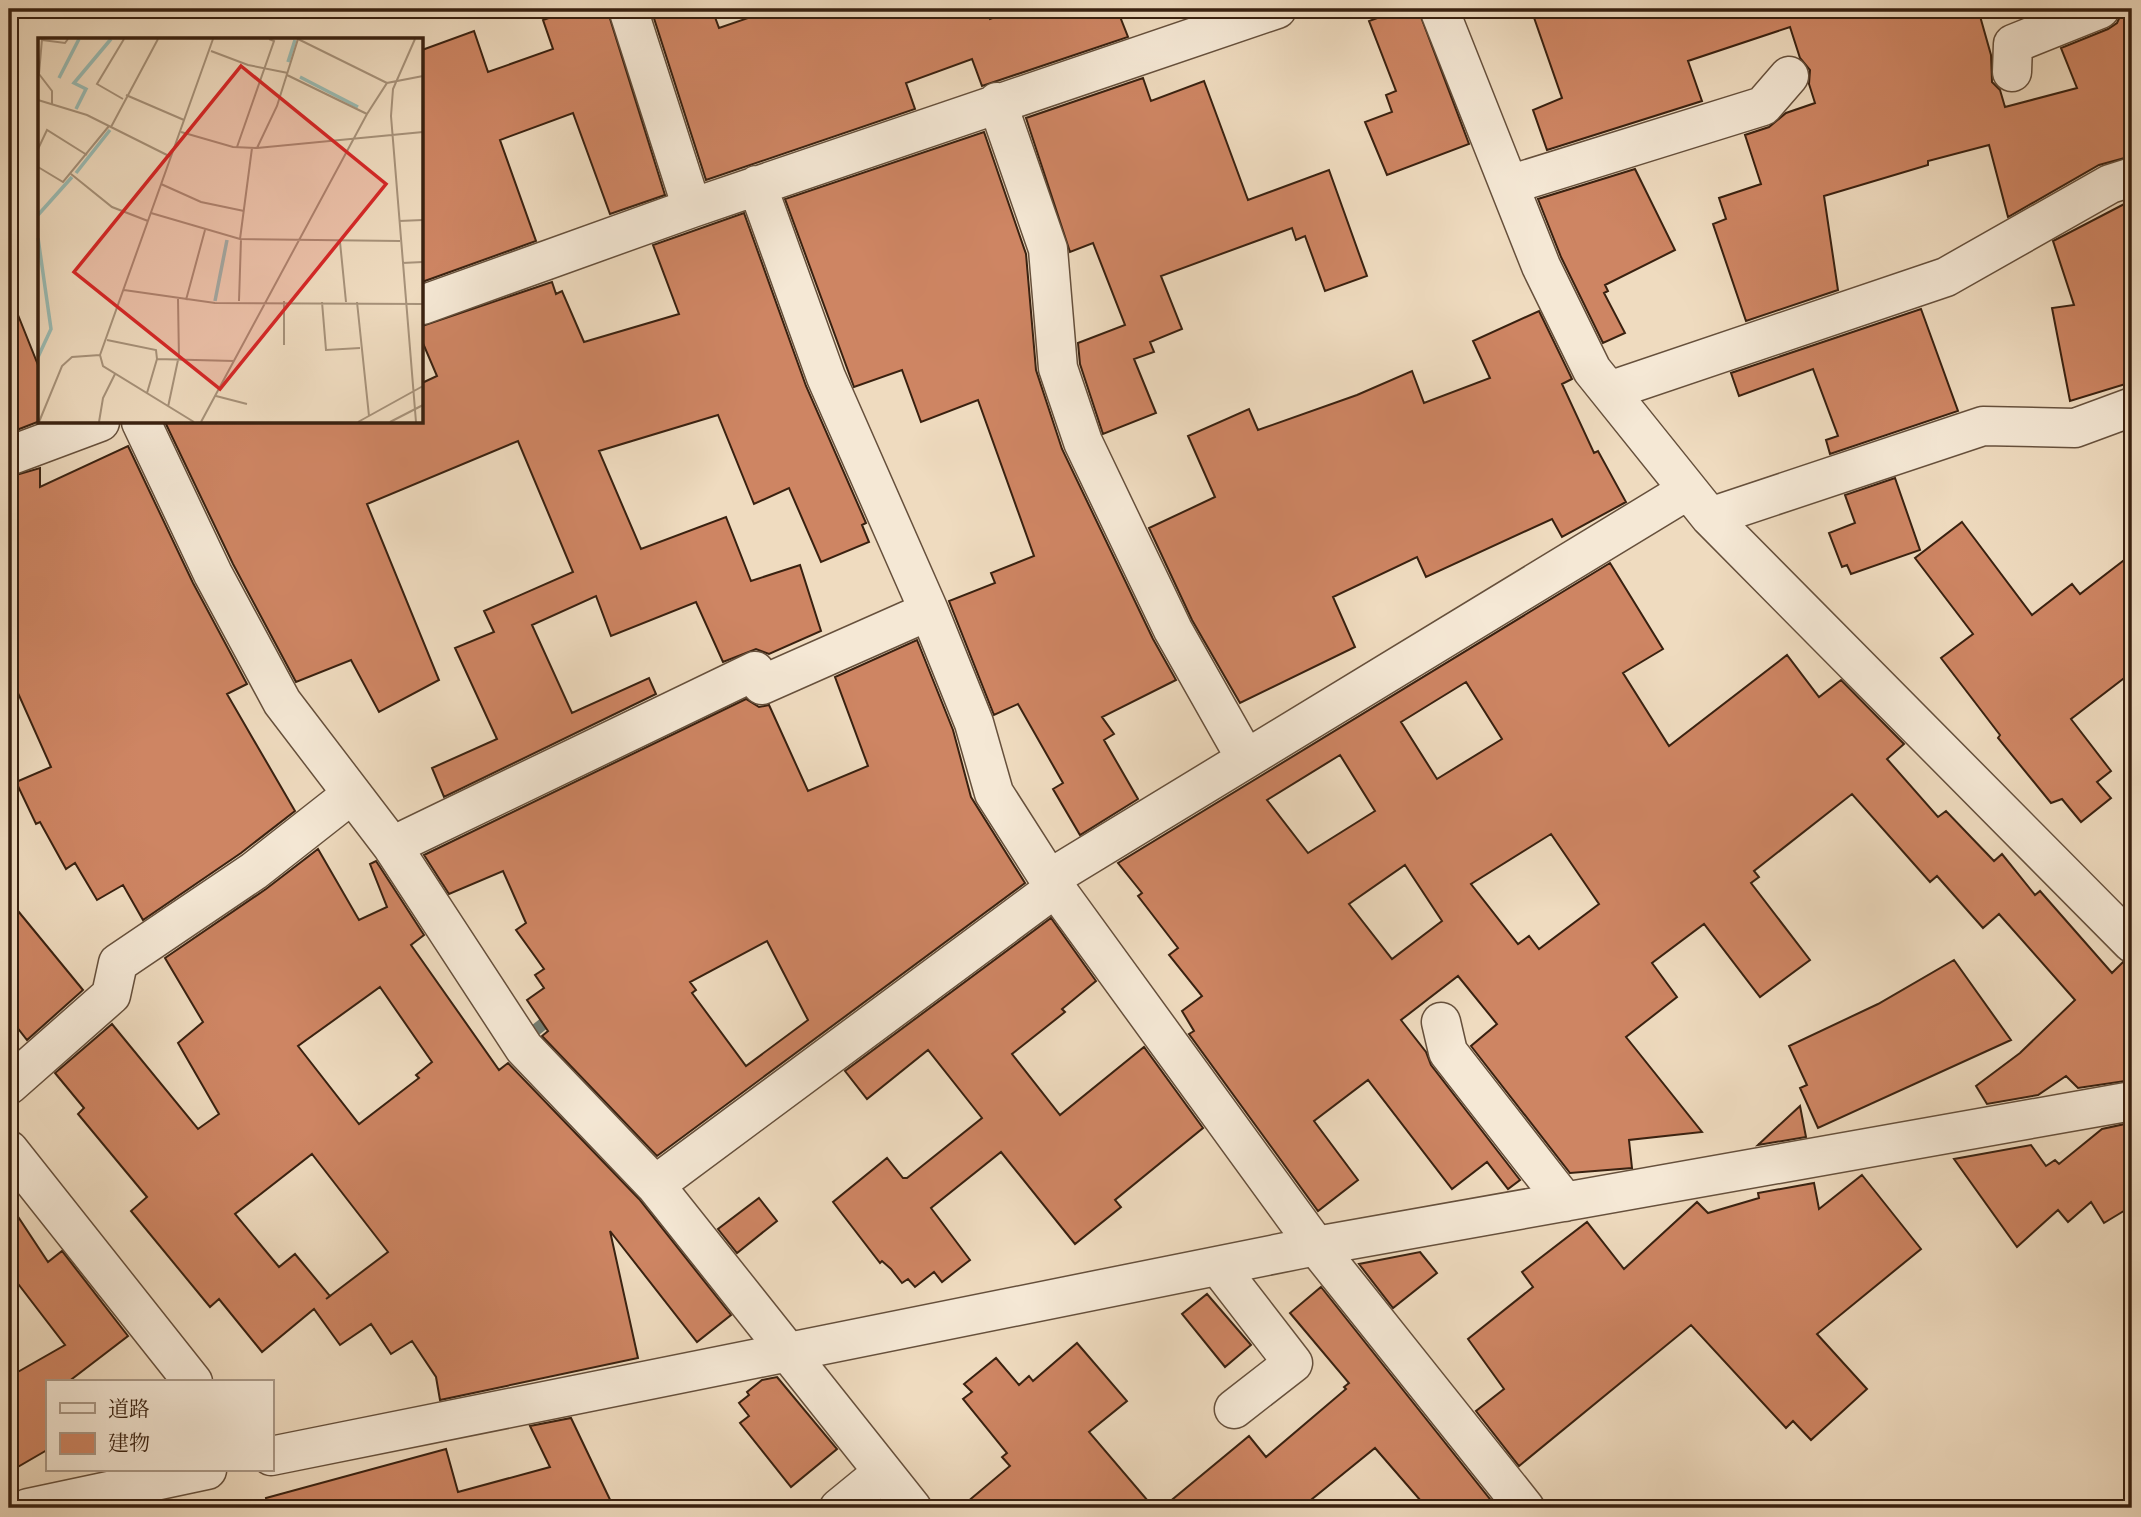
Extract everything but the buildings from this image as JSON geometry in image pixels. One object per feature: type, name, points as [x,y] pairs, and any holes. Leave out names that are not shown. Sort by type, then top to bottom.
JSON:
[{"type":"street","points":[[628,9],[692,208]]},
{"type":"street","points":[[424,304],[997,102],[1214,19],[1277,9]]},
{"type":"street","points":[[1439,9],[1541,266],[1592,370],[1699,503],[2132,943]]},
{"type":"street","points":[[2012,72],[2013,44],[2100,9]]},
{"type":"street","points":[[1509,185],[1763,106],[1789,76]]},
{"type":"street","points":[[997,102],[1048,249],[1058,369],[1083,442],[1173,630],[1246,759]]},
{"type":"street","points":[[1609,391],[1946,276],[2110,184],[2132,177]]},
{"type":"street","points":[[757,185],[826,377],[929,611],[974,723],[994,793],[1052,884],[1316,1246],[1525,1508]]},
{"type":"street","points":[[655,1185],[1052,884],[1246,759],[1699,503],[1983,426],[2075,428],[2132,407]]},
{"type":"street","points":[[9,456],[95,424]]},
{"type":"street","points":[[142,424],[213,574],[282,702],[392,846],[524,1048],[655,1185],[912,1508]]},
{"type":"street","points":[[392,846],[755,671],[762,685],[929,611]]},
{"type":"street","points":[[9,1085],[111,995],[118,963],[254,871],[352,794]]},
{"type":"street","points":[[1441,1022],[1448,1052],[1565,1202]]},
{"type":"street","points":[[273,1456],[1316,1246],[2132,1101]]},
{"type":"street","points":[[9,1150],[191,1380]]},
{"type":"street","points":[[1218,1266],[1293,1363],[1234,1409]]},
{"type":"street","points":[[28,1508],[198,1472]]},
{"type":"street","points":[[839,1508],[883,1472]]},
{"type":"waterway","points":[[533,1032],[557,1013]]}]
